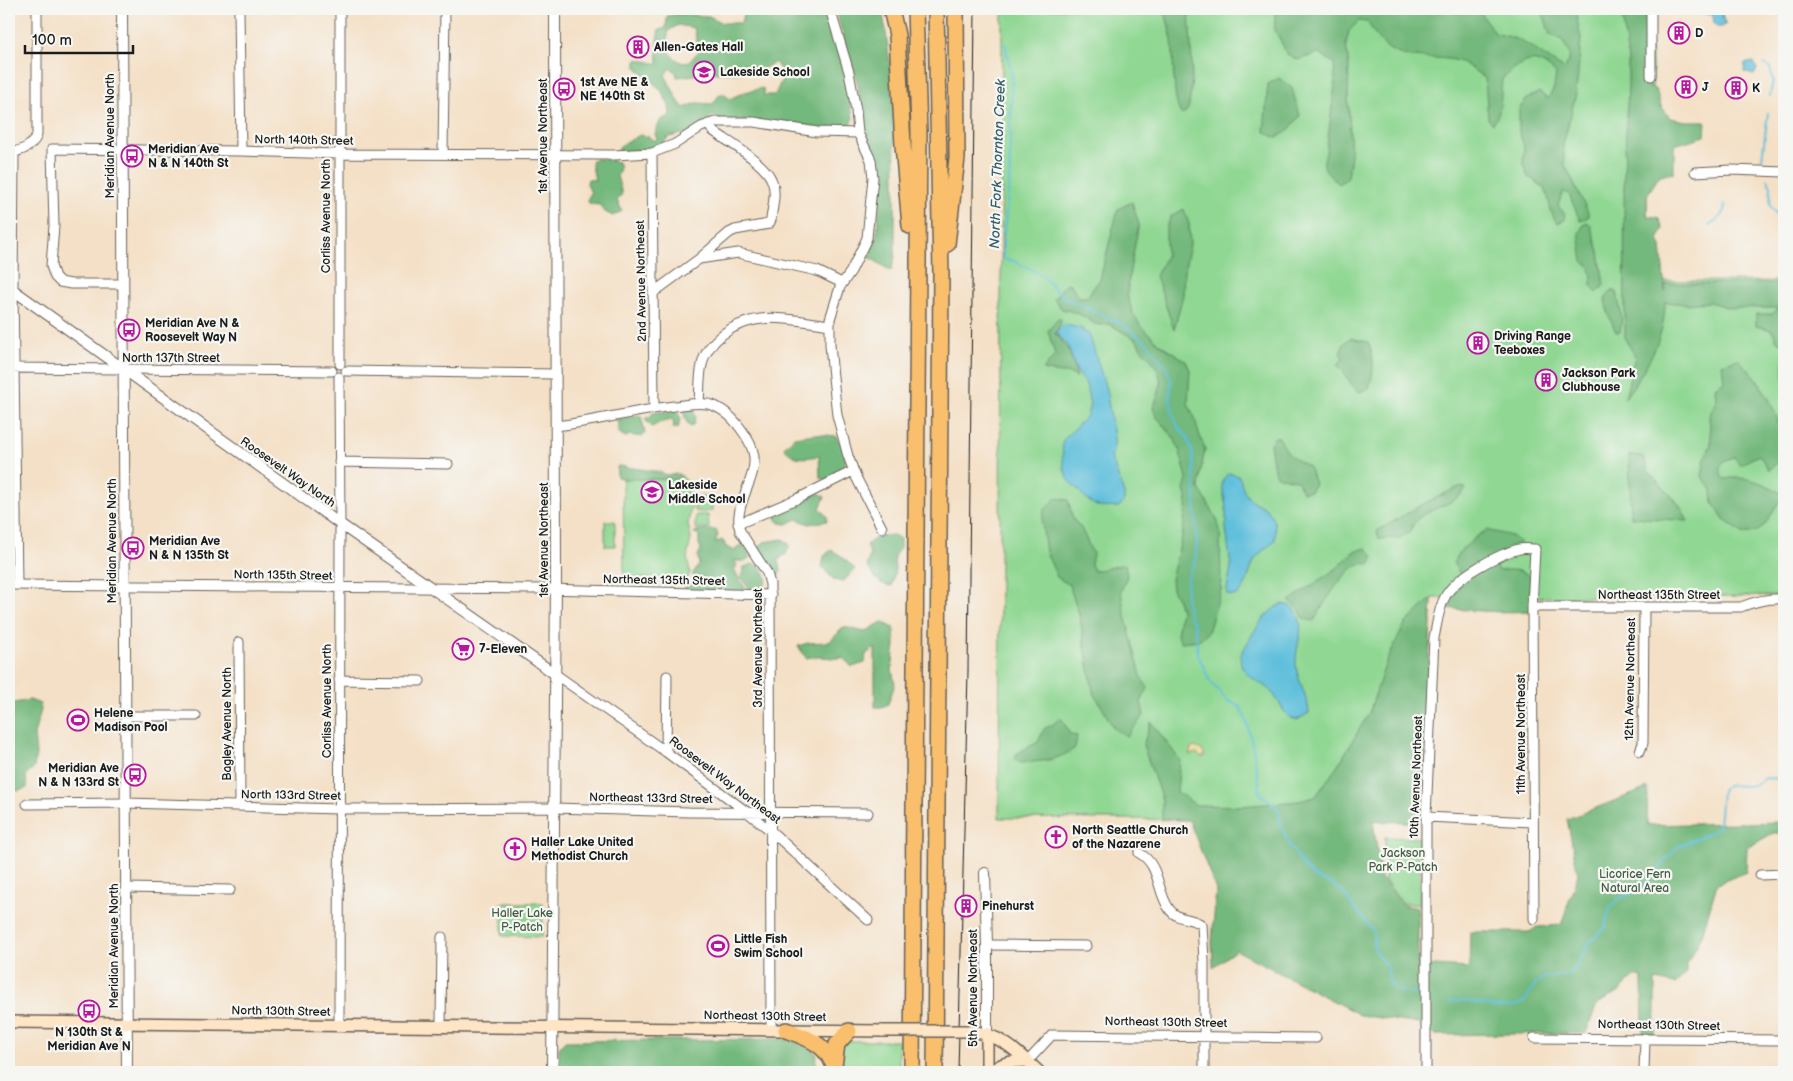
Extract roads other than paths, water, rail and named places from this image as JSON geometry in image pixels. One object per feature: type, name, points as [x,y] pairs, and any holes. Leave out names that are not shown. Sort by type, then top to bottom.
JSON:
[{"type":"highway","points":[[892,9],[897,35],[903,145],[918,320]]},
{"type":"highway","points":[[912,1072],[919,131],[915,9]]},
{"type":"highway","points":[[935,1072],[941,275],[936,9]]},
{"type":"highway","points":[[941,275],[950,232],[956,165],[956,9]]},
{"type":"highway","points":[[778,1030],[812,1040],[820,1045],[835,1069]]},
{"type":"highway","points":[[835,1069],[838,1044],[849,1030]]},
{"type":"main road","name":"North 130th Street","points":[[9,1022],[553,1027]]},
{"type":"main road","name":"Northeast 130th Street","points":[[553,1027],[978,1032]]},
{"type":"main road","points":[[978,1032],[998,1038],[1010,1046],[1039,1072]]},
{"type":"main road","name":"5th Avenue Northeast","points":[[978,1032],[987,1072]]},
{"type":"main road","points":[[992,1072],[1004,1064],[1028,1061]]},
{"type":"street","points":[[13,585],[11,151],[25,148],[35,140],[37,135],[37,9]]},
{"type":"street","name":"Meridian Avenue North","points":[[122,9],[127,1072]]},
{"type":"street","points":[[238,9],[241,151]]},
{"type":"street","name":"Corliss Avenue North","points":[[339,1025],[340,9]]},
{"type":"street","points":[[443,153],[445,9]]},
{"type":"street","name":"1st Avenue Northeast","points":[[552,1072],[556,590],[555,9]]},
{"type":"street","points":[[830,9],[849,72],[858,133],[871,160],[873,172],[869,229],[864,247],[842,283],[834,304],[830,325],[830,345],[837,415],[853,471],[882,528]]},
{"type":"street","points":[[1650,9],[1651,76]]},
{"type":"street","points":[[652,153],[675,144],[708,124],[741,121],[817,132],[858,133]]},
{"type":"street","points":[[654,292],[699,259],[729,233],[735,230],[765,226],[771,220],[774,194],[772,181],[762,166],[712,130],[708,124]]},
{"type":"street","name":"North 140th Street","points":[[122,284],[71,284],[60,282],[55,278],[51,266],[54,226],[52,149],[339,154],[555,155],[652,153]]},
{"type":"street","name":"2nd Avenue Northeast","points":[[652,153],[654,409]]},
{"type":"street","points":[[1695,172],[1732,170],[1784,172]]},
{"type":"street","points":[[699,259],[744,254],[817,271],[842,283]]},
{"type":"street","name":"Roosevelt Way North","points":[[11,289],[340,524],[555,674]]},
{"type":"street","points":[[698,403],[702,365],[708,348],[732,328],[749,320],[767,318],[788,318],[830,325]]},
{"type":"street","name":"North 137th Street","points":[[11,368],[556,374]]},
{"type":"street","points":[[556,426],[698,403],[715,407],[730,417],[752,448],[754,462],[740,508],[738,524]]},
{"type":"street","points":[[339,462],[448,464]]},
{"type":"street","points":[[738,524],[799,498],[853,471]]},
{"type":"street","name":"3rd Avenue Northeast","points":[[738,524],[740,531],[767,573],[771,595],[770,812],[778,1030]]},
{"type":"street","name":"10th Avenue Northeast","points":[[1426,1072],[1426,818],[1434,638],[1442,604],[1456,582],[1470,571],[1520,549],[1535,549]]},
{"type":"street","name":"11th Avenue Northeast","points":[[1534,919],[1532,607],[1535,549]]},
{"type":"street","name":"North 135th Street","points":[[13,585],[556,590]]},
{"type":"street","name":"Northeast 135th Street","points":[[556,590],[771,595]]},
{"type":"street","name":"Northeast 135th Street","points":[[1532,607],[1741,607],[1769,598],[1784,599]]},
{"type":"street","name":"12th Avenue Northeast","points":[[1640,751],[1643,744],[1644,607]]},
{"type":"street","name":"Bagley Avenue North","points":[[239,642],[240,806]]},
{"type":"street","name":"Roosevelt Way Northeast","points":[[555,674],[666,752],[771,831],[868,920]]},
{"type":"street","points":[[666,752],[667,676]]},
{"type":"street","points":[[339,680],[420,681]]},
{"type":"street","points":[[125,716],[196,716]]},
{"type":"street","name":"North 133rd Street","points":[[27,804],[126,803],[339,808],[554,808]]},
{"type":"street","name":"Northeast 133rd Street","points":[[554,808],[868,813]]},
{"type":"street","points":[[1426,818],[1533,822]]},
{"type":"street","points":[[1138,853],[1149,861],[1154,868],[1167,904],[1172,912],[1182,918],[1200,923],[1203,932],[1204,1072]]},
{"type":"street","name":"5th Avenue Northeast","points":[[978,1032],[987,945],[985,873]]},
{"type":"street","points":[[1760,874],[1784,874]]},
{"type":"street","points":[[126,888],[230,890]]},
{"type":"street","points":[[441,1026],[442,936]]},
{"type":"street","points":[[987,945],[1086,946]]},
{"type":"street","name":"Northeast 130th Street","points":[[1028,1061],[1052,1035],[1316,1038]]},
{"type":"street","name":"Northeast 130th Street","points":[[1534,1038],[1784,1040]]},
{"type":"street","points":[[1644,1072],[1645,1038]]},
{"type":"water","points":[[1697,9],[1722,9],[1723,19],[1726,24],[1722,27],[1717,27],[1714,24],[1713,15],[1701,13]]},
{"type":"water","points":[[1754,62],[1757,69],[1754,75],[1744,72],[1745,63]]},
{"type":"water","points":[[1063,324],[1083,329],[1084,333],[1089,333],[1106,389],[1114,437],[1111,457],[1124,493],[1124,501],[1119,507],[1102,507],[1093,504],[1071,483],[1065,472],[1063,440],[1087,416],[1090,404],[1086,384],[1076,370],[1067,344],[1056,333]]},
{"type":"water","points":[[1228,473],[1239,476],[1247,496],[1267,510],[1272,517],[1275,530],[1275,540],[1255,559],[1246,584],[1239,594],[1234,596],[1227,595],[1231,567],[1226,528],[1226,507],[1222,486],[1223,480]]},
{"type":"water","points":[[1282,604],[1295,609],[1300,622],[1296,667],[1309,713],[1297,720],[1286,713],[1271,691],[1247,674],[1241,662],[1241,654],[1258,626],[1269,613]]},
{"type":"waterway","name":"North Fork Thornton Creek","points":[[1005,44],[1012,76],[1009,185],[1003,259],[1015,261],[1043,276],[1062,297],[1122,324],[1146,342],[1166,367],[1171,380],[1170,397],[1172,411],[1178,427],[1187,437],[1193,455],[1197,545],[1195,560],[1187,580],[1186,601],[1190,618],[1194,624],[1198,654],[1209,680],[1227,700],[1240,707],[1246,720],[1253,747],[1259,792],[1279,810],[1280,823],[1290,846],[1304,867],[1314,877],[1335,886],[1343,893],[1373,931],[1375,951],[1387,968],[1389,980],[1393,987],[1398,991],[1420,995]]},
{"type":"waterway","points":[[1764,64],[1770,68],[1773,80],[1770,96]]},
{"type":"waterway","points":[[1761,166],[1768,113]]},
{"type":"waterway","points":[[1767,179],[1771,186],[1770,205],[1784,225]]},
{"type":"waterway","points":[[1709,226],[1722,214],[1725,204]]},
{"type":"waterway","name":"North Fork Thornton Creek","points":[[1449,1002],[1468,1001],[1494,1007],[1514,1006],[1524,1002],[1536,983],[1546,977],[1567,975],[1573,972],[1588,944],[1605,927],[1610,908],[1615,902],[1622,897],[1642,890],[1651,876],[1659,871],[1665,859],[1677,847],[1713,831],[1719,826],[1722,791],[1724,788],[1730,785],[1751,786],[1766,778],[1784,779]]},
{"type":"tram line","points":[[958,1072],[968,671],[975,9]]},
{"type":"place","name":"D","points":[[1679,33]]},
{"type":"place","name":"Allen-Gates Hall","points":[[638,47]]},
{"type":"place","name":"Lakeside School","points":[[704,72]]},
{"type":"place","name":"J","points":[[1686,87]]},
{"type":"place","name":"K","points":[[1736,88]]},
{"type":"place","name":"1st Ave NE & NE 140th St","points":[[564,89]]},
{"type":"place","name":"Meridian Ave N & N 140th St","points":[[132,156]]},
{"type":"place","name":"Meridian Ave N & Roosevelt Way N","points":[[129,330]]},
{"type":"place","name":"Driving Range Teeboxes","points":[[1478,343]]},
{"type":"place","name":"Jackson Park Clubhouse","points":[[1546,380]]},
{"type":"place","name":"Lakeside Middle School","points":[[652,492]]},
{"type":"place","name":"Meridian Ave N & N 135th St","points":[[133,548]]},
{"type":"place","name":"7-Eleven","points":[[463,649]]},
{"type":"place","name":"Helene Madison Pool","points":[[78,720]]},
{"type":"place","name":"Meridian Ave N & N 133rd St","points":[[135,775]]},
{"type":"place","name":"North Seattle Church of the Nazarene","points":[[1056,837]]},
{"type":"place","name":"Haller Lake United Methodist Church","points":[[515,849]]},
{"type":"place","name":"Pinehurst","points":[[966,906]]},
{"type":"place","name":"Little Fish Swim School","points":[[718,946]]},
{"type":"place","name":"N 130th St & Meridian Ave N","points":[[89,1011]]},
{"type":"park label","name":"Jackson Park P-Patch","points":[[1403,860]]},
{"type":"park label","name":"Licorice Fern Natural Area","points":[[1635,881]]},
{"type":"park label","name":"Haller Lake P-Patch","points":[[522,920]]}]
